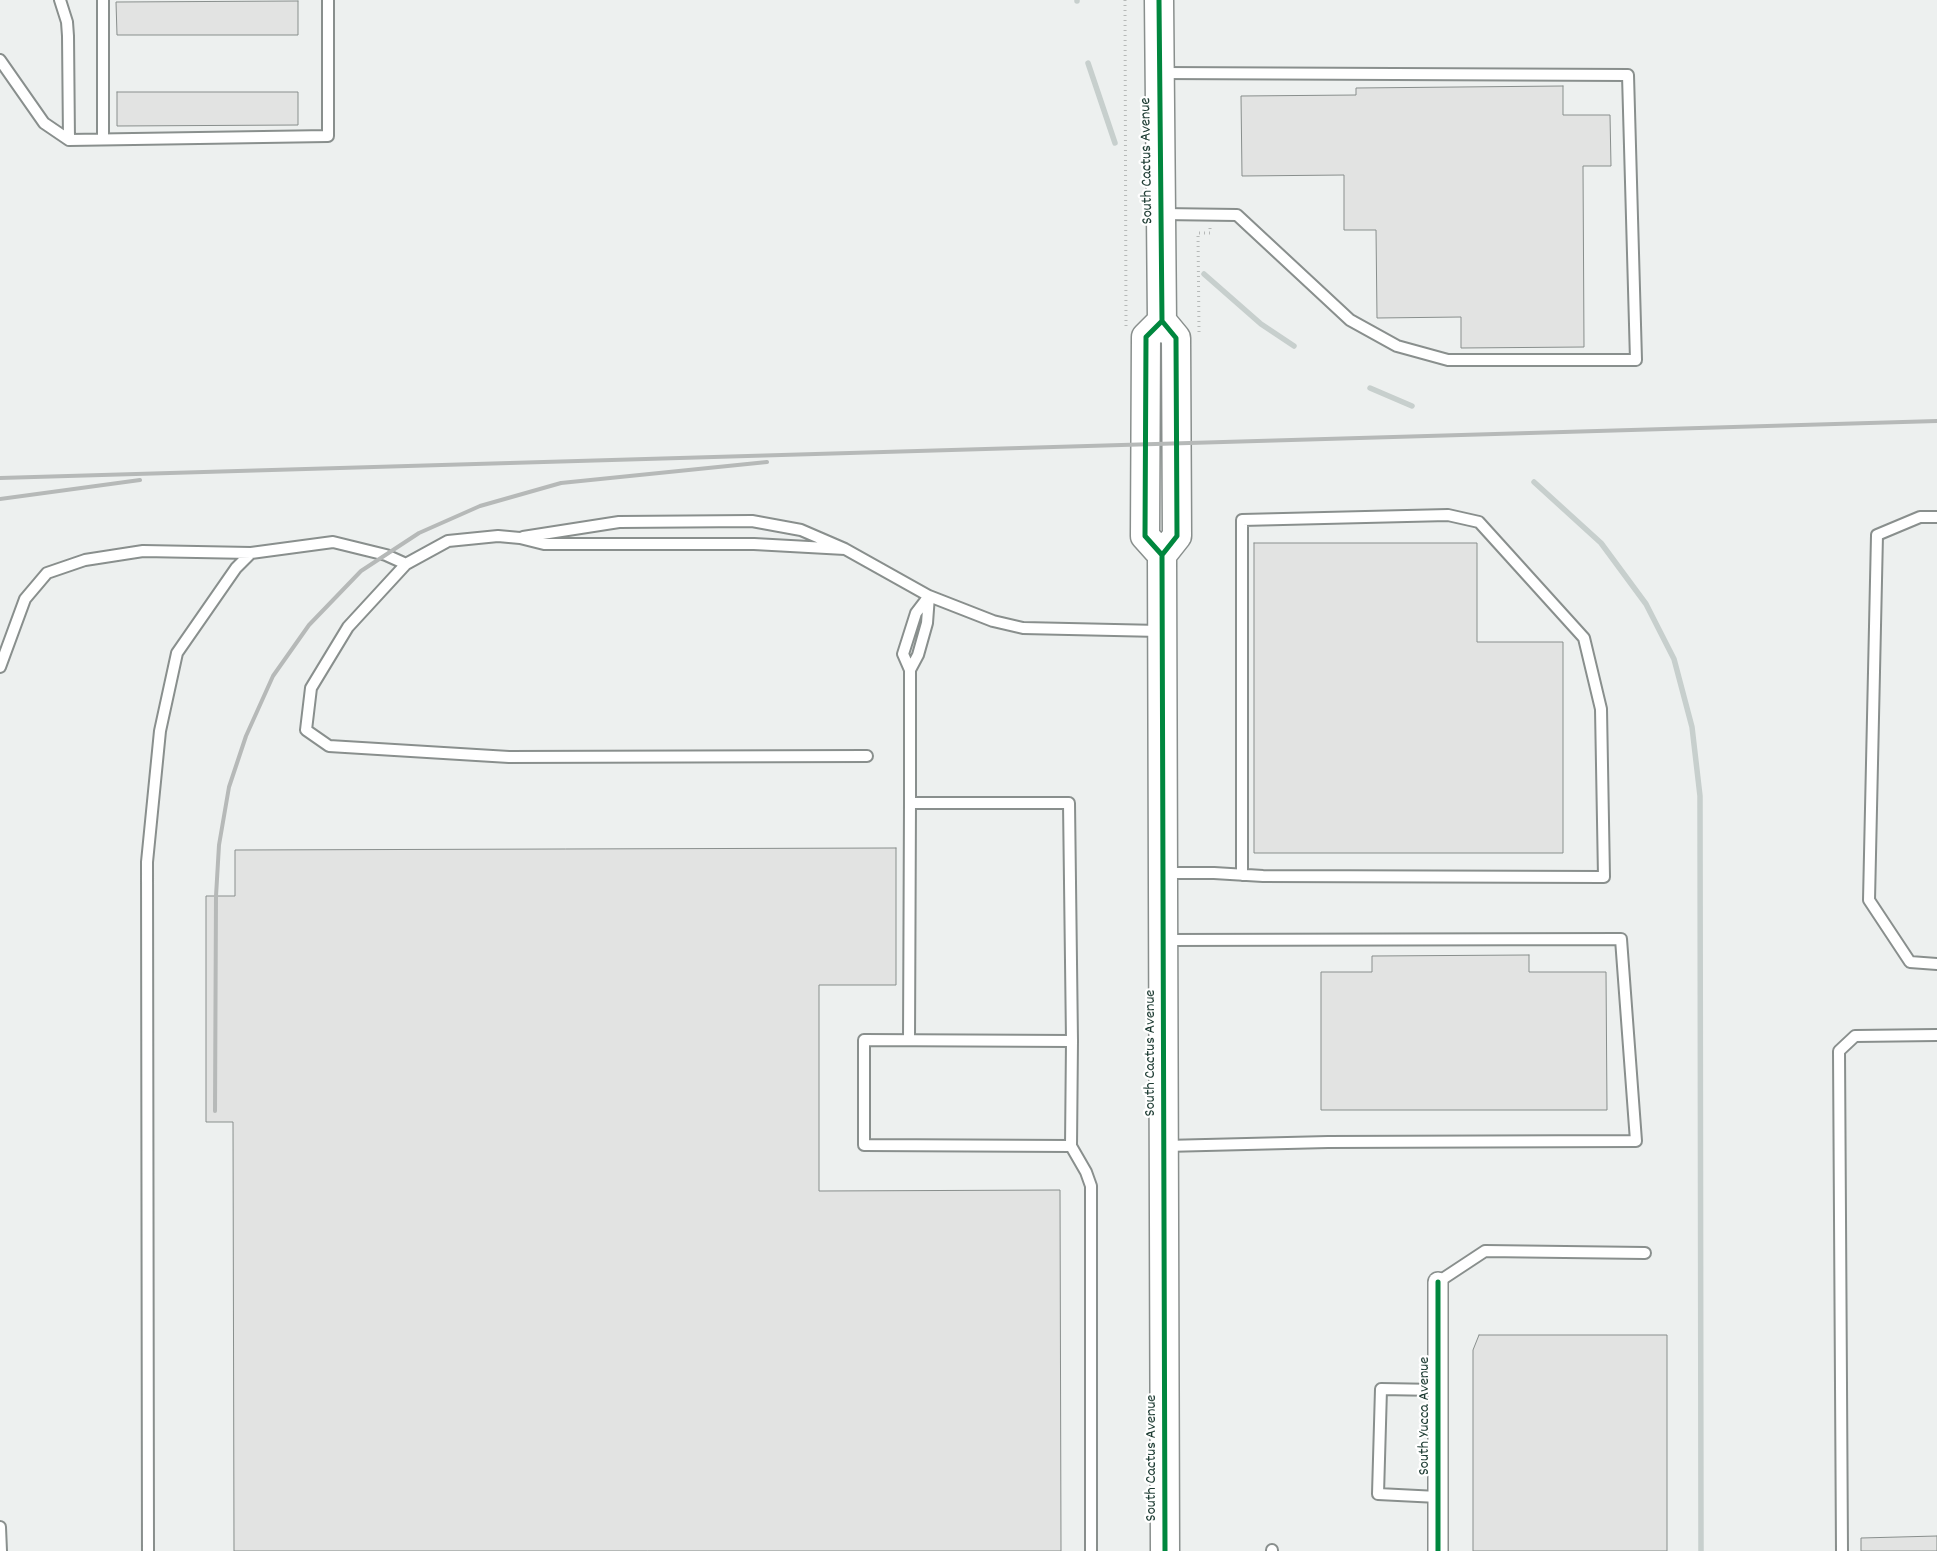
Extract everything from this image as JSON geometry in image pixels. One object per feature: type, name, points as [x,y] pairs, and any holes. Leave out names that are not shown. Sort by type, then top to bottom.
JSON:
[{"type":"main road","name":"South Cactus Avenue","points":[[1159,0],[1162,321],[1176,338],[1176,536],[1162,555],[1164,631],[1165,1551]]},
{"type":"street","name":"South Yucca Avenue","points":[[1438,1282],[1438,1551]]},
{"type":"lane","points":[[60,0],[67,22],[68,36],[69,140]]},
{"type":"lane","points":[[103,0],[103,139]]},
{"type":"lane","points":[[0,60],[44,123],[69,140],[328,136],[328,0]]},
{"type":"lane","points":[[1160,73],[1628,75],[1636,360],[1448,360],[1397,346],[1350,320],[1237,215],[1161,214]]},
{"type":"lane","points":[[1164,873],[1242,875],[1604,876],[1601,709],[1584,638],[1479,522],[1448,515],[1242,520],[1242,875]]},
{"type":"lane","points":[[1937,517],[1920,517],[1877,535],[1869,900],[1910,962],[1937,964]]},
{"type":"lane","points":[[520,538],[619,522],[752,521],[801,530],[845,549],[929,596],[993,621],[1023,628],[1164,631]]},
{"type":"lane","points":[[845,549],[754,544],[544,544],[520,538],[498,536],[448,541],[406,564],[348,627],[311,688],[306,730],[329,746],[509,757],[867,756]]},
{"type":"lane","points":[[0,667],[25,599],[48,573],[85,560],[143,551],[251,553],[332,542],[386,555],[406,564]]},
{"type":"lane","points":[[148,1551],[147,862],[159,740],[178,653],[236,568],[251,553]]},
{"type":"lane","points":[[908,1040],[910,670],[903,654],[916,613],[929,596]]},
{"type":"lane","points":[[910,670],[918,655],[927,623],[929,596]]},
{"type":"lane","points":[[910,803],[1069,803],[1072,1041],[1071,1146],[1086,1172],[1091,1186],[1091,1551]]},
{"type":"lane","points":[[1164,940],[1621,939],[1636,1141],[1328,1142],[1165,1146]]},
{"type":"lane","points":[[1842,1551],[1839,1051],[1855,1036],[1937,1035]]},
{"type":"lane","points":[[1071,1146],[864,1145],[864,1040],[1072,1041]]},
{"type":"lane","points":[[1438,1282],[1485,1251],[1645,1253]]},
{"type":"lane","points":[[1438,1390],[1381,1389],[1378,1494],[1438,1497]]},
{"type":"lane","points":[[0,1528],[2,1551]]},
{"type":"path","points":[[1124,0],[1126,336]]},
{"type":"shaded area","points":[[0,0],[1937,0],[1937,1551],[0,1551]]},
{"type":"building","points":[[298,1],[298,35],[117,35],[116,2]]},
{"type":"building","points":[[1563,86],[1563,115],[1610,115],[1611,166],[1583,166],[1584,347],[1461,348],[1461,317],[1377,318],[1376,230],[1344,230],[1344,175],[1242,176],[1241,96],[1356,95],[1356,88]]},
{"type":"building","points":[[117,92],[298,92],[298,125],[117,126]]},
{"type":"building","points":[[1254,543],[1477,543],[1477,642],[1563,642],[1563,853],[1254,853]]},
{"type":"building","points":[[896,848],[896,985],[819,985],[819,1191],[1060,1190],[1061,1551],[234,1551],[233,1122],[206,1122],[206,896],[235,896],[235,850]]},
{"type":"building","points":[[1529,955],[1529,972],[1606,972],[1607,1110],[1321,1110],[1321,972],[1372,972],[1372,956]]},
{"type":"building","points":[[1479,1335],[1667,1335],[1667,1551],[1473,1551],[1473,1350]]},
{"type":"building","points":[[1937,1536],[1937,1551],[1861,1551],[1861,1538]]},
{"type":"waterway","points":[[1088,63],[1115,143]]},
{"type":"waterway","points":[[1204,274],[1261,324],[1294,346]]},
{"type":"waterway","points":[[1370,388],[1412,406]]},
{"type":"waterway","points":[[1534,482],[1601,543],[1646,604],[1674,659],[1692,727],[1700,796],[1701,1551]]},
{"type":"railway","points":[[0,478],[1937,421]]},
{"type":"railway","points":[[215,1111],[216,896],[219,845],[229,787],[246,736],[273,676],[309,625],[361,571],[419,533],[480,506],[561,483],[767,462]]},
{"type":"railway","points":[[0,499],[140,480]]},
{"type":"cycle path","points":[[1159,0],[1162,321],[1176,338],[1177,536],[1162,555],[1165,1551]]},
{"type":"cycle path","points":[[1162,321],[1146,337],[1145,536],[1162,555]]},
{"type":"cycle path","points":[[1438,1282],[1438,1551]]}]
